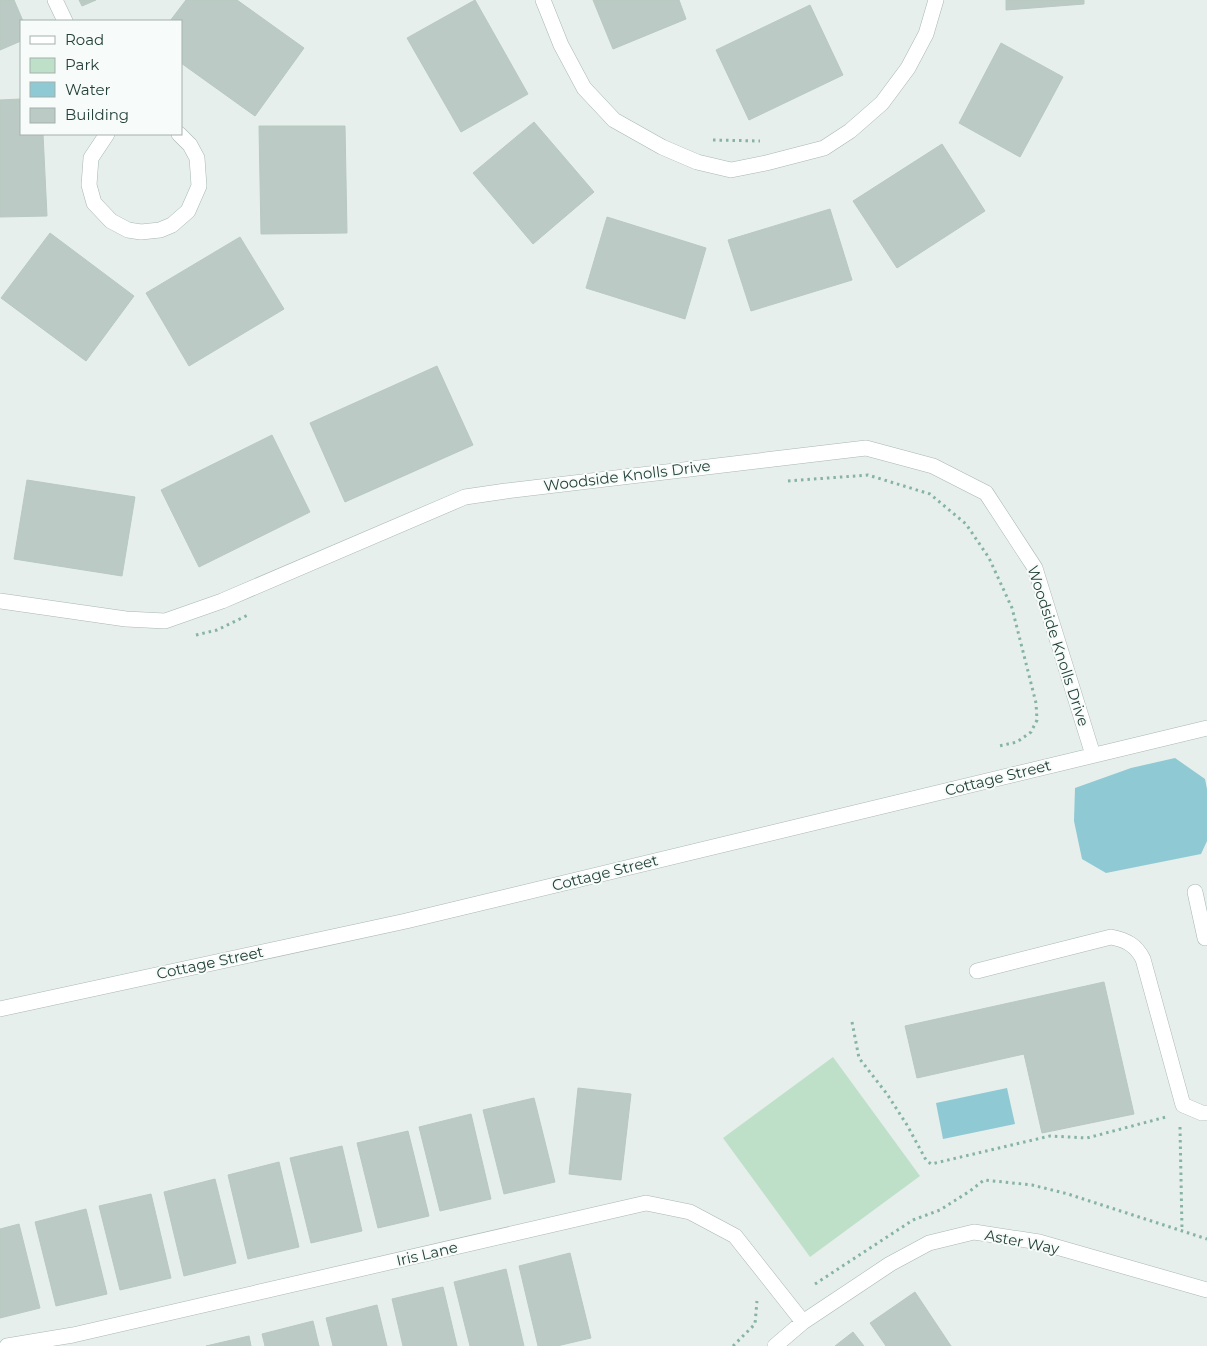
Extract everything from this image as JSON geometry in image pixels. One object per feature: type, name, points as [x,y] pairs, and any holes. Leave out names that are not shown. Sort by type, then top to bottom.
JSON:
[{"type":"street","points":[[55,0],[65,20]]},
{"type":"street","points":[[543,0],[561,45],[584,88],[614,120],[662,147],[698,162],[731,170],[824,148],[850,131],[882,103],[908,68],[926,34],[936,0]]},
{"type":"street","points":[[106,135],[91,158],[89,185],[94,203],[111,222],[128,230],[141,232],[160,230],[172,225],[188,211],[199,186],[197,158],[190,145],[180,135]]},
{"type":"street","name":"Woodside Knolls Drive","points":[[0,601],[126,619],[165,621],[222,601],[465,496],[866,448],[933,466],[986,493],[1035,568],[1093,755]]},
{"type":"street","name":"Cottage Street","points":[[0,1009],[406,921],[1207,728]]},
{"type":"street","points":[[1195,892],[1205,938],[1207,937]]},
{"type":"street","points":[[978,971],[1111,937],[1130,943],[1139,951],[1143,959],[1183,1105],[1202,1113],[1207,1113]]},
{"type":"street","name":"Iris Lane","points":[[7,1346],[82,1333],[646,1203],[690,1212],[734,1236],[803,1322]]},
{"type":"street","name":"Aster Way","points":[[775,1346],[803,1322],[890,1264],[929,1243],[974,1232],[1039,1242],[1207,1290]]},
{"type":"path","points":[[713,140],[768,141]]},
{"type":"path","points":[[780,482],[868,475],[930,494],[966,524],[989,558],[1012,608],[1036,702],[1037,720],[1031,732],[1018,742],[999,746]]},
{"type":"path","points":[[190,636],[217,630],[251,614]]},
{"type":"path","points":[[852,1022],[859,1058],[887,1094],[926,1160],[931,1164],[1050,1136],[1087,1138],[1171,1116]]},
{"type":"path","points":[[1180,1123],[1182,1230]]},
{"type":"path","points":[[733,1346],[754,1324],[758,1301],[752,1294]]},
{"type":"green space","points":[[833,1057],[920,1176],[810,1257],[723,1138]]},
{"type":"water","points":[[1175,758],[1205,779],[1207,789],[1207,841],[1201,854],[1106,873],[1082,859],[1074,821],[1075,788],[1131,768]]},
{"type":"water","points":[[1007,1088],[1015,1124],[943,1139],[936,1103]]},
{"type":"building","points":[[0,0],[14,0],[23,20],[20,20],[20,41],[0,50]]},
{"type":"building","points":[[79,0],[96,0],[82,6]]},
{"type":"building","points":[[186,0],[237,0],[304,48],[255,116],[182,64],[182,20],[171,20]]},
{"type":"building","points":[[475,0],[528,94],[461,132],[407,38]]},
{"type":"building","points":[[593,0],[679,0],[686,19],[613,49]]},
{"type":"building","points":[[1006,0],[1084,0],[1084,4],[1006,10]]},
{"type":"building","points":[[810,5],[843,75],[749,120],[716,50]]},
{"type":"building","points":[[1001,43],[1063,77],[1020,157],[959,123]]},
{"type":"building","points":[[20,99],[20,135],[43,135],[47,216],[0,217],[0,100]]},
{"type":"building","points":[[534,122],[594,192],[533,244],[473,173]]},
{"type":"building","points":[[259,126],[345,126],[347,233],[261,234]]},
{"type":"building","points":[[942,144],[985,211],[897,268],[853,201]]},
{"type":"building","points":[[830,209],[852,280],[751,311],[728,240]]},
{"type":"building","points":[[607,217],[706,248],[685,319],[586,288]]},
{"type":"building","points":[[50,233],[134,296],[86,361],[1,298]]},
{"type":"building","points":[[240,237],[284,309],[189,366],[146,293]]},
{"type":"building","points":[[437,366],[473,445],[345,502],[310,423]]},
{"type":"building","points":[[272,435],[310,512],[199,567],[161,490]]},
{"type":"building","points":[[27,480],[135,497],[122,576],[14,559]]},
{"type":"building","points":[[1104,982],[1134,1114],[1042,1133],[1024,1054],[917,1078],[905,1026]]},
{"type":"building","points":[[578,1088],[631,1094],[621,1180],[569,1174]]},
{"type":"building","points":[[534,1098],[555,1182],[504,1194],[483,1110]]},
{"type":"building","points":[[471,1114],[491,1199],[440,1211],[419,1127]]},
{"type":"building","points":[[408,1131],[429,1216],[378,1228],[357,1143]]},
{"type":"building","points":[[342,1146],[362,1231],[311,1243],[290,1158]]},
{"type":"building","points":[[279,1162],[299,1247],[248,1259],[228,1175]]},
{"type":"building","points":[[215,1179],[236,1263],[184,1276],[164,1192]]},
{"type":"building","points":[[151,1194],[171,1278],[120,1290],[99,1206]]},
{"type":"building","points":[[86,1209],[107,1294],[56,1306],[35,1222]]},
{"type":"building","points":[[19,1224],[40,1308],[0,1318],[0,1229]]},
{"type":"building","points":[[570,1253],[591,1338],[557,1346],[538,1346],[519,1266]]},
{"type":"building","points":[[506,1269],[524,1346],[470,1346],[454,1282]]},
{"type":"building","points":[[443,1287],[457,1346],[403,1346],[392,1299]]},
{"type":"building","points":[[915,1292],[951,1346],[886,1346],[870,1323]]},
{"type":"building","points":[[377,1305],[387,1346],[333,1346],[326,1318]]},
{"type":"building","points":[[313,1321],[319,1346],[265,1346],[262,1334]]},
{"type":"building","points":[[853,1332],[864,1346],[835,1346]]},
{"type":"building","points":[[249,1336],[251,1346],[206,1346]]}]
